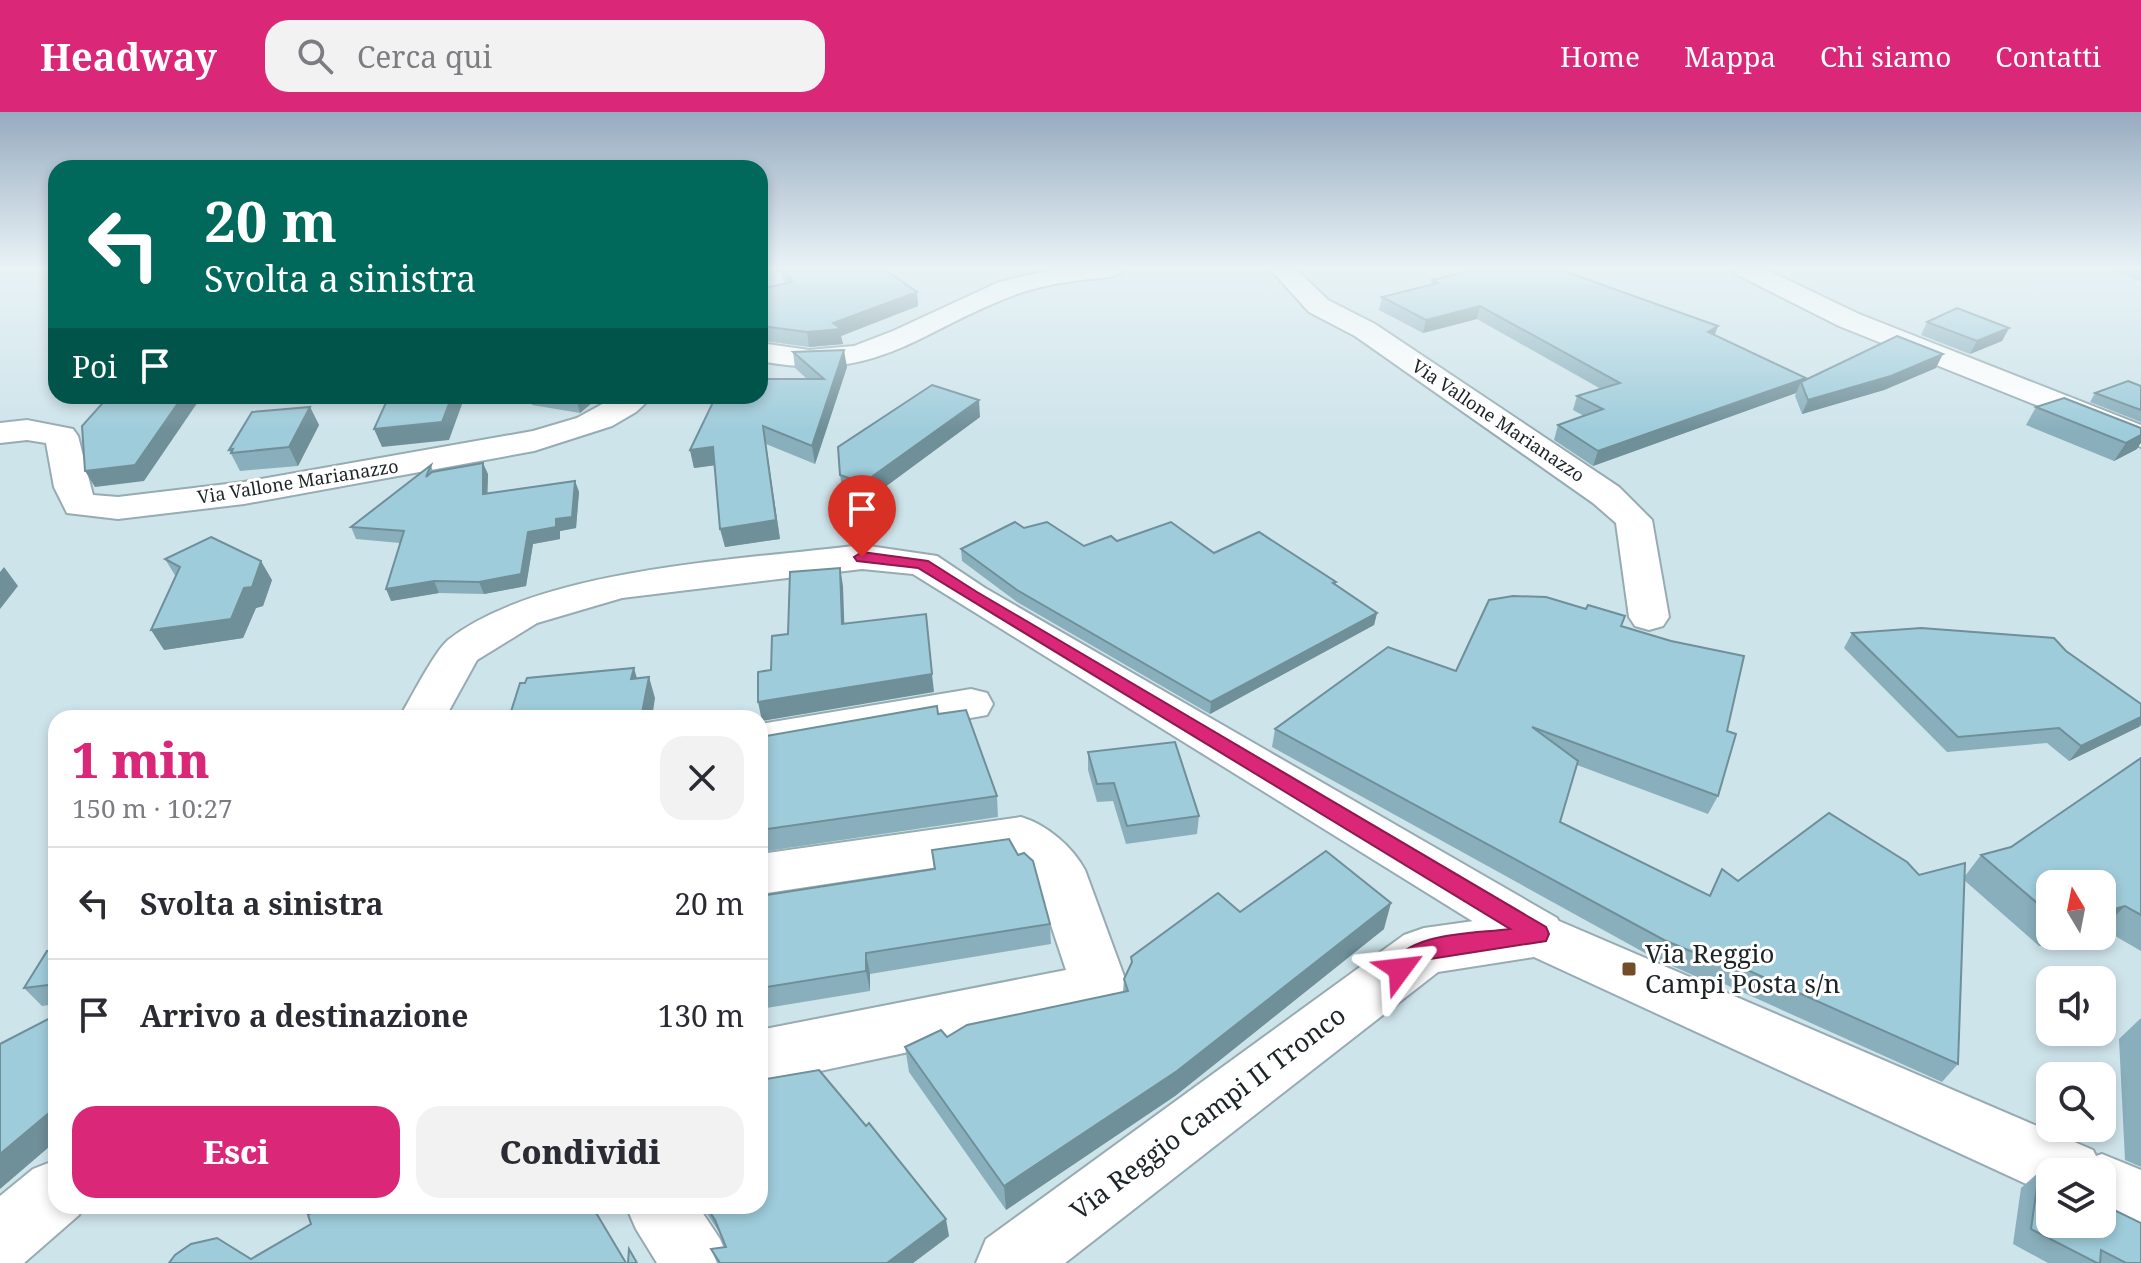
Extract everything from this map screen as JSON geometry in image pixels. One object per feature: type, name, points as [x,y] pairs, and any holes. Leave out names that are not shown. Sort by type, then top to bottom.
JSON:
[{"type":"street","points":[[768,353],[804,360],[853,355],[928,323]]},
{"type":"street","name":"Via Vallone Marianazzo","points":[[1344,323],[1377,338],[1606,495],[1634,520],[1649,617]]},
{"type":"street","points":[[1856,323],[2141,437]]},
{"type":"street","name":"Via Vallone Marianazzo","points":[[0,433],[27,430],[61,436],[72,487],[80,505],[118,508],[244,493],[534,441],[581,429],[614,414],[627,404]]},
{"type":"street","points":[[427,710],[461,651],[523,614],[619,587],[862,557],[923,564],[971,596],[1538,934],[2039,1158]]},
{"type":"street","points":[[768,739],[971,704]]},
{"type":"street","points":[[768,873],[1021,836],[1059,870],[1100,987],[768,1055]]},
{"type":"street","name":"Via Reggio Campi II Tronco","points":[[1010,1263],[1424,951],[1538,934]]},
{"type":"street","points":[[2116,1192],[2141,1204]]},
{"type":"street","points":[[0,1239],[48,1199]]},
{"type":"street","points":[[664,1214],[696,1263]]},
{"type":"building","points":[[768,323],[834,323],[841,329],[807,332],[768,327]]},
{"type":"building","points":[[1510,323],[1709,323],[1718,326],[1708,332],[1806,378],[1598,451],[1558,425],[1603,409],[1577,396],[1620,383]]},
{"type":"building","points":[[1929,323],[1995,323],[2009,328],[1977,341]]},
{"type":"building","points":[[1897,336],[1943,354],[1891,376],[1808,400],[1801,382]]},
{"type":"building","points":[[844,350],[812,446],[763,426],[776,520],[720,529],[713,447],[690,450],[712,404],[768,404],[768,379],[824,379],[793,352]]},
{"type":"building","points":[[2128,381],[2141,386],[2141,410],[2095,393]]},
{"type":"building","points":[[932,385],[979,400],[863,483],[840,475],[838,447]]},
{"type":"building","points":[[2064,398],[2141,428],[2141,435],[2126,443],[2036,407]]},
{"type":"building","points":[[102,404],[177,404],[135,465],[85,471],[82,426]]},
{"type":"building","points":[[385,404],[449,404],[442,422],[374,429]]},
{"type":"building","points":[[310,407],[289,447],[231,453],[233,449],[229,450],[252,412]]},
{"type":"building","points":[[483,463],[483,494],[575,481],[572,517],[556,519],[556,527],[528,532],[521,574],[479,582],[434,581],[386,589],[404,531],[351,527],[431,465],[426,477],[432,472]]},
{"type":"building","points":[[1015,522],[1024,528],[1047,522],[1084,546],[1111,536],[1117,541],[1171,522],[1214,553],[1259,532],[1377,613],[1211,702],[1017,590],[961,549]]},
{"type":"building","points":[[211,537],[261,561],[252,587],[244,588],[231,619],[151,630],[180,567],[165,559]]},
{"type":"building","points":[[840,568],[842,624],[926,614],[932,674],[758,702],[758,672],[771,670],[772,636],[788,634],[790,572]]},
{"type":"building","points":[[1513,596],[1546,597],[1586,609],[1588,605],[1625,616],[1621,626],[1671,641],[1744,656],[1727,731],[1736,734],[1718,796],[1532,727],[1578,761],[1560,822],[1710,896],[1722,869],[1738,881],[1829,813],[1907,862],[1919,875],[1965,863],[1958,1064],[1734,964],[1731,968],[1664,940],[1275,729],[1388,647],[1456,671],[1489,600]]},
{"type":"building","points":[[1921,628],[2054,638],[2066,651],[2141,704],[2141,717],[2081,746],[2059,728],[1958,737],[1852,633]]},
{"type":"building","points":[[634,668],[631,679],[649,677],[643,710],[512,710],[520,683],[525,683],[527,678]]},
{"type":"building","points":[[937,706],[938,714],[966,710],[997,796],[768,829],[768,736]]},
{"type":"building","points":[[1175,742],[1199,816],[1127,826],[1114,783],[1097,784],[1088,752]]},
{"type":"building","points":[[2141,758],[2141,915],[2125,906],[2116,908],[2116,870],[2036,870],[2036,902],[1981,855],[2011,847]]},
{"type":"building","points":[[1009,839],[1018,855],[1024,853],[1033,861],[1050,924],[866,953],[866,971],[768,987],[768,895],[935,869],[932,850]]},
{"type":"building","points":[[1326,851],[1391,903],[1177,1071],[1004,1186],[905,1047],[941,1030],[947,1037],[967,1025],[1128,991],[1124,979],[1132,962],[1131,957],[1218,893],[1240,912]]},
{"type":"building","points":[[47,951],[48,985],[24,988]]},
{"type":"building","points":[[48,1019],[48,1114],[0,1154],[0,1044]]},
{"type":"building","points":[[819,1070],[866,1126],[869,1123],[946,1219],[887,1263],[720,1263],[711,1249],[726,1247],[711,1214],[768,1214],[768,1079]]},
{"type":"building","points":[[2036,1193],[2036,1232],[2031,1229]]},
{"type":"building","points":[[2116,1211],[2141,1223],[2141,1263],[2126,1263],[2101,1250],[2100,1263],[2048,1238],[2116,1238]]},
{"type":"building","points":[[597,1214],[626,1263],[169,1263],[191,1244],[217,1238],[251,1259],[311,1224],[308,1215]]},
{"type":"building","points":[[629,1249],[637,1263],[628,1263]]},
{"type":"place","name":"Via Reggio Campi Posta s/n","points":[[1629,969]]},
{"type":"route","points":[[862,557],[923,564],[971,596],[1538,934],[1424,951],[1400,969]]}]
